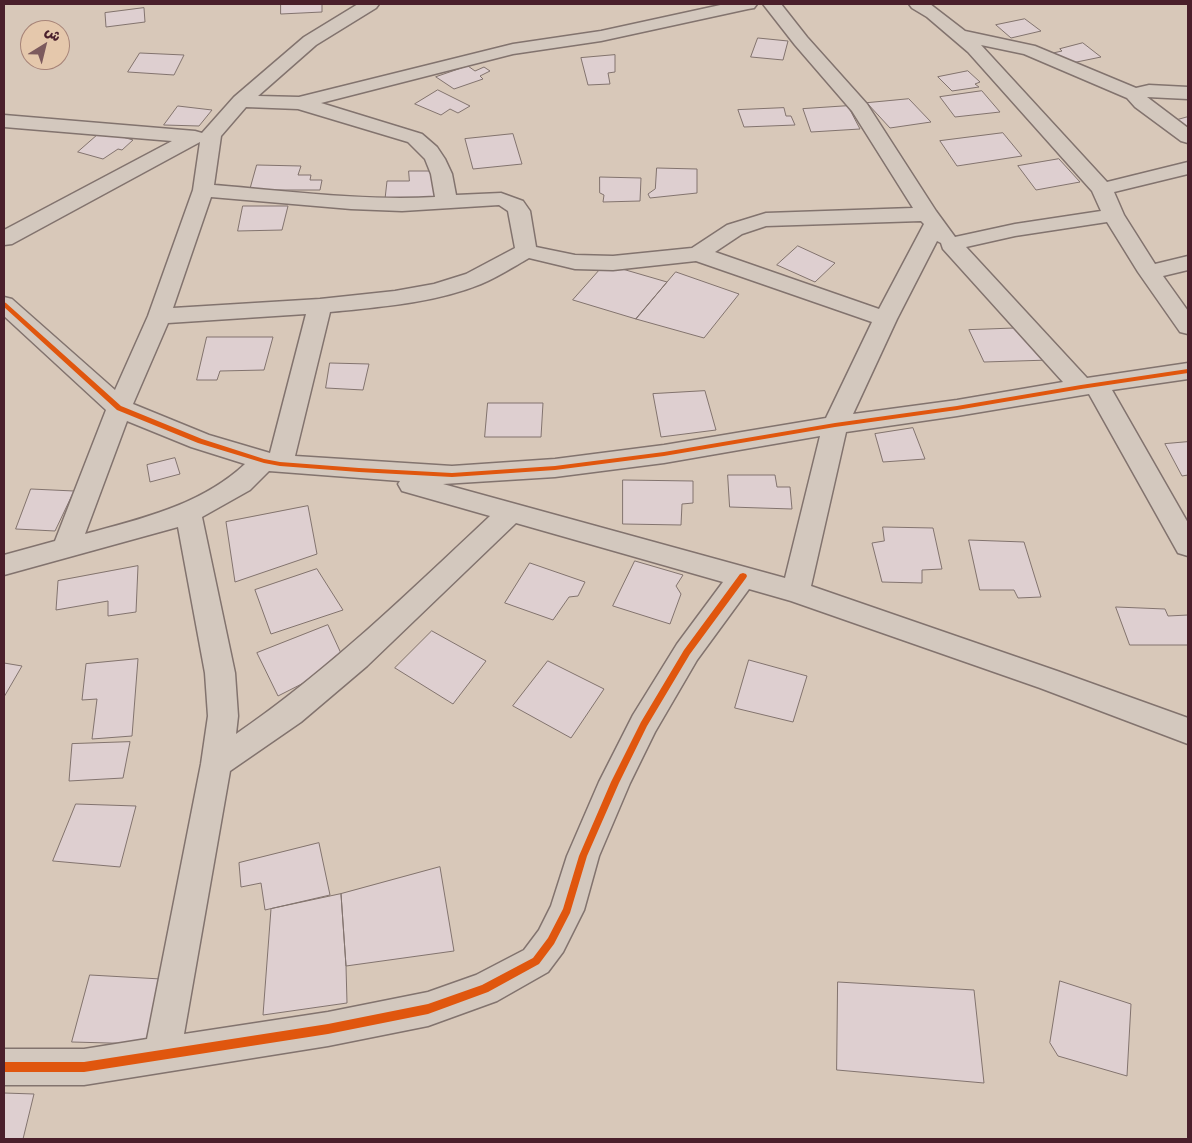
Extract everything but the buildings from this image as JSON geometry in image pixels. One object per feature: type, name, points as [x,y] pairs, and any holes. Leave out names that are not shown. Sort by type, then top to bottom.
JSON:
[{"type":"street","points":[[4,239],[202,136],[310,41],[370,4]]},
{"type":"street","points":[[299,103],[513,49],[601,36],[748,4]]},
{"type":"street","points":[[772,4],[801,42],[860,108],[931,219],[951,244],[1089,386],[1188,546]]},
{"type":"street","points":[[918,4],[933,13],[974,48],[1102,189],[1113,215],[1149,272],[1188,327]]},
{"type":"street","points":[[959,35],[1029,50],[1134,94],[1142,103],[1188,137]]},
{"type":"street","points":[[1134,94],[1149,91],[1188,93]]},
{"type":"street","points":[[241,101],[299,103],[414,138],[426,145],[435,156],[442,172],[447,203]]},
{"type":"street","points":[[4,134],[12,121],[202,136]]},
{"type":"street","points":[[66,548],[119,408],[159,316],[203,190],[202,136]]},
{"type":"street","points":[[1102,189],[1188,168]]},
{"type":"street","points":[[203,190],[351,203],[402,205],[501,199],[516,205],[526,251]]},
{"type":"street","points":[[951,244],[1015,230],[1113,215]]},
{"type":"street","points":[[698,254],[734,230],[764,220],[784,218],[931,219]]},
{"type":"street","points":[[796,592],[834,425],[931,219]]},
{"type":"street","points":[[159,316],[320,306],[395,298],[437,290],[474,278],[526,251],[576,262],[613,264],[698,254],[885,319]]},
{"type":"street","points":[[1149,272],[1188,263]]},
{"type":"street","points":[[4,304],[119,408],[200,441],[272,462],[359,470],[452,475],[555,468],[664,454],[834,425],[957,408],[1188,371]]},
{"type":"street","points":[[4,565],[156,525],[188,513],[241,483],[272,462],[320,306]]},
{"type":"street","points":[[359,470],[796,592],[1050,680],[1188,731]]},
{"type":"street","points":[[216,764],[290,713],[356,658],[511,512]]},
{"type":"street","points":[[162,1055],[216,764],[223,716],[220,673],[188,513]]},
{"type":"street","points":[[4,1067],[84,1067],[328,1029],[428,1009],[486,989],[536,961],[551,942],[567,910],[583,856],[615,782],[644,724],[687,652],[743,576]]},
{"type":"cycle path","points":[[4,304],[119,408],[200,441],[264,461],[359,470],[452,475],[555,468],[664,454],[835,425],[957,408],[1188,371]]},
{"type":"cycle path","points":[[4,1067],[84,1067],[328,1029],[428,1009],[485,989],[536,961],[551,941],[567,910],[583,856],[615,782],[644,724],[687,652],[743,576]]}]
